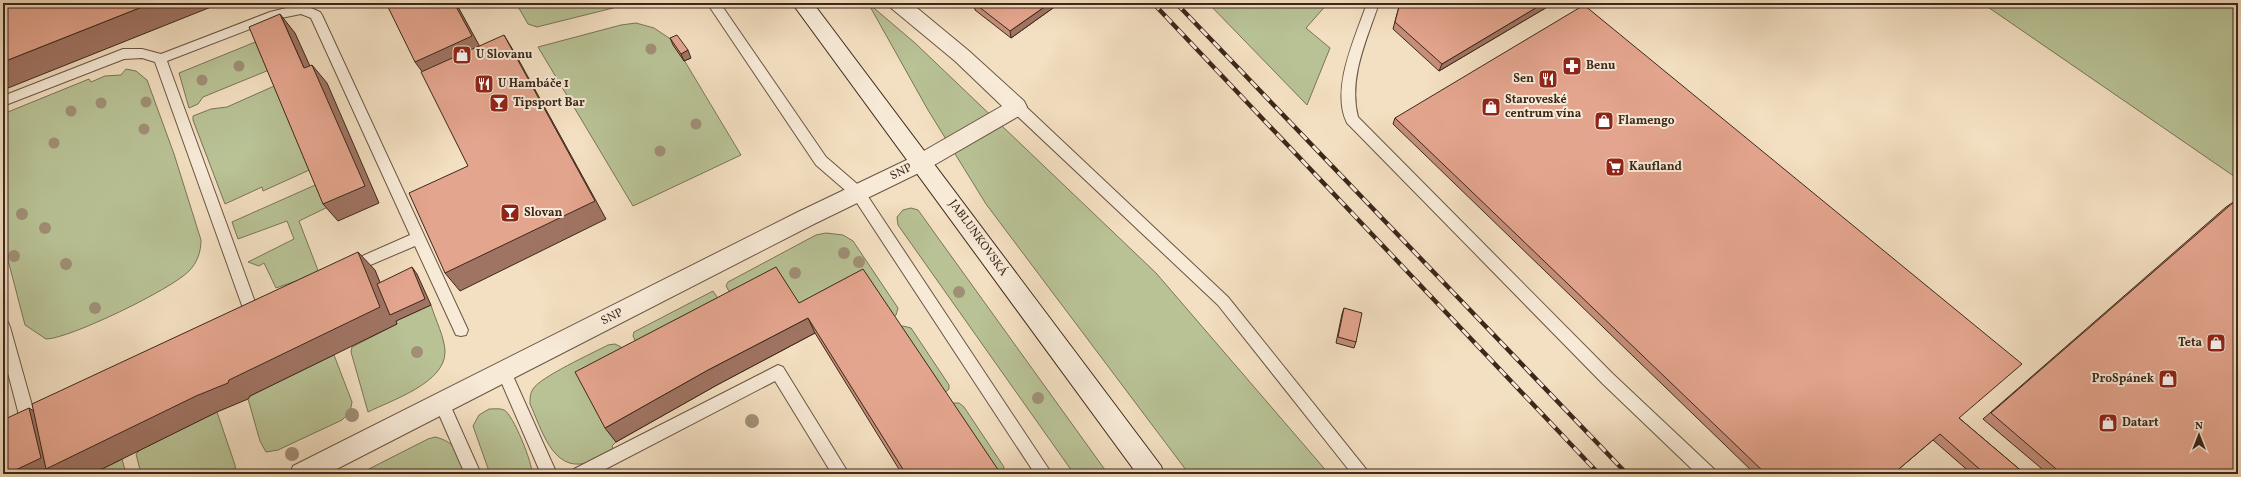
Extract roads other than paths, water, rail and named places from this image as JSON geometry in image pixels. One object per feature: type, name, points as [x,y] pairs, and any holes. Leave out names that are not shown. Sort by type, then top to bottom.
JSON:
[{"type":"street","name":"JABLUNKOVSKÁ","points":[[802,3],[922,162],[1152,474]]},
{"type":"street","points":[[898,3],[962,56],[1017,107]]},
{"type":"street","name":"SNP","points":[[302,474],[922,162],[1017,107]]},
{"type":"lane","points":[[713,3],[821,161],[858,193],[1044,474]]},
{"type":"lane","points":[[1373,3],[1357,50],[1348,85],[1347,106],[1352,119],[1608,379],[1708,474]]},
{"type":"lane","points":[[160,59],[274,16],[302,9],[316,15],[460,330]]},
{"type":"lane","points":[[3,101],[123,54],[137,52],[154,55],[160,59],[251,311]]},
{"type":"lane","points":[[1017,107],[1223,301],[1362,474]]},
{"type":"lane","points":[[338,273],[418,238]]},
{"type":"lane","points":[[237,318],[273,301]]},
{"type":"lane","points":[[3,327],[28,419],[49,409]]},
{"type":"lane","points":[[504,372],[549,474]]},
{"type":"lane","points":[[580,474],[778,372],[841,474]]},
{"type":"lane","points":[[442,403],[473,474]]},
{"type":"railway","points":[[1153,3],[1599,474]]},
{"type":"railway","points":[[1176,3],[1627,474]]},
{"type":"place","name":"U Slovanu","points":[[462,55]]},
{"type":"place","name":"Benu","points":[[1572,66]]},
{"type":"place","name":"Sen","points":[[1548,79]]},
{"type":"place","name":"U Hambáče 1","points":[[484,84]]},
{"type":"place","name":"Tipsport Bar","points":[[499,103]]},
{"type":"place","name":"Staroveské centrum vína","points":[[1491,107]]},
{"type":"place","name":"Flamengo","points":[[1604,121]]},
{"type":"place","name":"Kaufland","points":[[1615,167]]},
{"type":"place","name":"Slovan","points":[[510,213]]},
{"type":"place","name":"Teta","points":[[2216,343]]},
{"type":"place","name":"ProSpánek","points":[[2168,379]]},
{"type":"place","name":"Datart","points":[[2108,423]]}]
